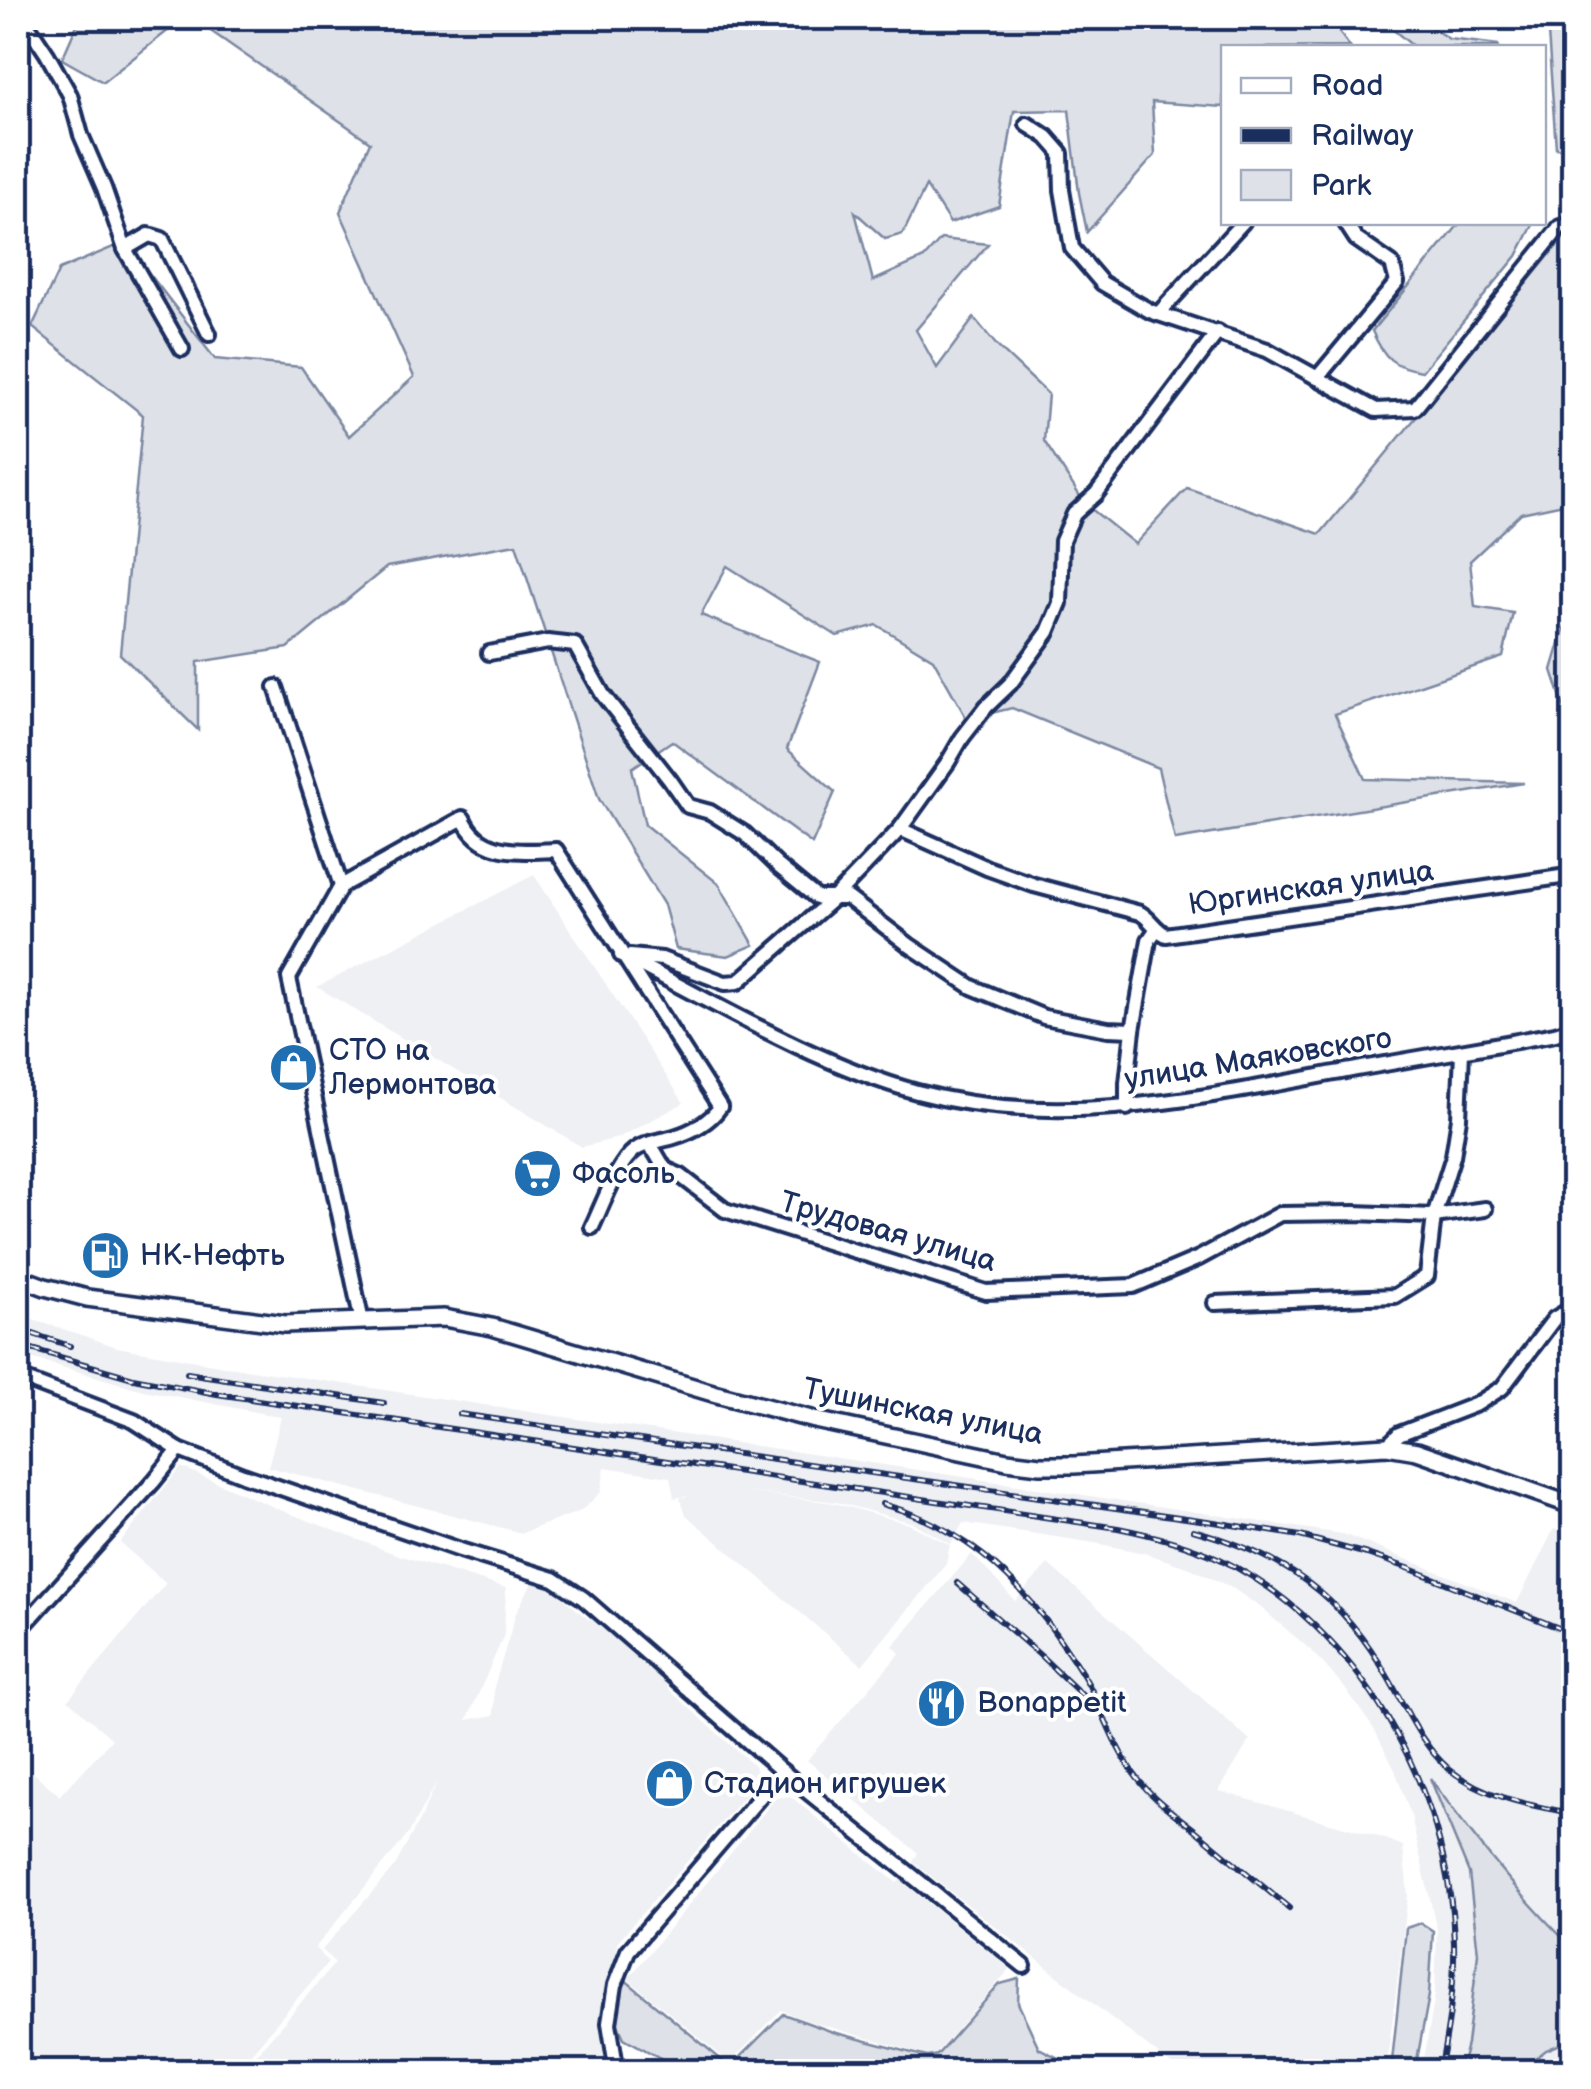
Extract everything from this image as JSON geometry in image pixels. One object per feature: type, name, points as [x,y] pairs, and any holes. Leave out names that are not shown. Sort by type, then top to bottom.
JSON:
[{"type":"main road","name":"Тушинская улица","points":[[18,1277],[87,1298],[284,1324],[444,1318],[492,1327],[815,1420],[1007,1461],[1074,1465],[1387,1446],[1416,1452],[1574,1506]]},
{"type":"street","points":[[22,18],[70,96],[125,249],[182,349]]},
{"type":"street","points":[[1027,124],[1047,137],[1061,153],[1062,190],[1072,248],[1102,283],[1158,314],[1267,350],[1376,410],[1415,408],[1560,227],[1574,224]]},
{"type":"street","points":[[1158,314],[1240,225]]},
{"type":"street","points":[[1317,378],[1396,282],[1392,264],[1356,239],[1347,225]]},
{"type":"street","points":[[125,249],[149,235],[162,239],[210,334]]},
{"type":"street","points":[[621,955],[662,959],[725,982],[738,982],[834,898],[900,828],[986,706],[1010,684],[1048,632],[1060,603],[1062,541],[1074,514],[1096,494],[1218,332]]},
{"type":"street","points":[[489,653],[548,642],[575,645],[603,695],[688,806],[710,812],[745,834],[817,898],[848,898],[909,946],[972,987],[1044,1018],[1133,1030]]},
{"type":"street","points":[[276,687],[341,886]]},
{"type":"street","points":[[362,1322],[289,978],[341,886],[463,818],[469,831],[493,847],[510,852],[556,850],[720,1107],[703,1124],[635,1150],[626,1160],[592,1228]]},
{"type":"street","name":"Юргинская улица","points":[[900,828],[1034,885],[1140,914],[1166,935],[1574,875]]},
{"type":"street","points":[[1127,1108],[1133,1030],[1149,940],[1156,930]]},
{"type":"street","name":"улица Маяковского","points":[[621,955],[854,1070],[917,1092],[994,1108],[1127,1108],[1259,1089],[1574,1028]]},
{"type":"street","points":[[1215,1303],[1395,1296],[1427,1276],[1434,1216],[1453,1156],[1459,1118],[1462,1052]]},
{"type":"street","name":"Трудовая улица","points":[[646,1144],[665,1169],[681,1176],[726,1210],[986,1292],[1133,1286],[1199,1258],[1280,1214],[1434,1216],[1485,1210]]},
{"type":"street","points":[[1387,1446],[1399,1434],[1477,1404],[1502,1388],[1554,1318],[1574,1307]]},
{"type":"street","points":[[18,1377],[134,1422],[179,1450],[243,1475],[554,1579],[583,1598],[782,1770],[1024,1966]]},
{"type":"street","points":[[18,1632],[179,1450]]},
{"type":"street","points":[[617,2072],[609,2023],[614,1985],[628,1951],[782,1770]]},
{"type":"shaded area","points":[[534,875],[684,1103],[618,1138],[582,1147],[317,987]]},
{"type":"shaded area","points":[[18,1314],[117,1347],[224,1366],[1343,1534],[1517,1603],[1554,1529],[1573,1535],[1573,2071],[1422,2071],[1435,1995],[1437,1930],[1411,1816],[1395,1770],[1374,1729],[1312,1651],[1234,1589],[1190,1568],[1095,1543],[963,1523],[951,1544],[913,1523],[836,1502],[728,1490],[834,1503],[909,1524],[950,1545],[946,1564],[862,1665],[686,1515],[680,1498],[692,1495],[674,1498],[670,1477],[605,1467],[601,1492],[581,1511],[522,1533],[268,1467],[281,1417],[143,1390],[34,1359],[18,1352]]},
{"type":"shaded area","points":[[181,1467],[395,1554],[506,1588],[504,1635],[467,1720],[494,1715],[494,1687],[516,1613],[533,1581],[551,1588],[589,1620],[593,1616],[754,1766],[759,1779],[618,1941],[607,2009],[607,2071],[242,2071],[335,1963],[322,1950],[395,1866],[438,1779],[409,1833],[315,1948],[328,1962],[236,2071],[18,2072],[18,1759],[60,1796],[112,1739],[68,1700],[166,1583],[120,1543]]},
{"type":"shaded area","points":[[972,1554],[1015,1601],[1048,1564],[1250,1740],[1219,1791],[1403,1846],[1408,1895],[1386,2071],[1179,2071],[913,1862],[918,1853],[807,1760],[900,1653],[893,1646]]},
{"type":"shaded area","points":[[790,1796],[1010,1969],[936,2053],[927,2055],[781,2010],[730,2063],[628,1979],[776,1798]]},
{"type":"green space","points":[[80,18],[184,18],[103,82],[62,59]]},
{"type":"green space","points":[[192,18],[1352,18],[1338,31],[1348,45],[1221,45],[1221,107],[1152,102],[1155,155],[1087,232],[1069,110],[1014,111],[999,206],[950,223],[926,186],[903,234],[885,239],[855,212],[873,281],[924,258],[941,239],[988,244],[916,330],[937,368],[974,318],[998,347],[1048,394],[1044,441],[1085,504],[1135,544],[1187,488],[1320,534],[1562,240],[1573,220],[1573,502],[1521,513],[1470,561],[1475,607],[1513,613],[1503,657],[1335,714],[1365,779],[1524,783],[1175,840],[1158,768],[1012,708],[967,719],[933,659],[877,625],[837,636],[727,566],[701,615],[820,662],[787,749],[835,792],[812,844],[672,741],[632,768],[645,825],[719,884],[754,945],[728,956],[676,949],[664,905],[599,799],[516,544],[387,567],[288,648],[198,662],[198,730],[120,654],[143,415],[32,327],[59,270],[125,242],[215,359],[301,367],[349,436],[414,377],[340,212],[370,142]]},
{"type":"green space","points":[[1379,18],[1417,18],[1449,39],[1498,45],[1412,45]]},
{"type":"green space","points":[[1547,18],[1573,18],[1573,151],[1556,148]]},
{"type":"green space","points":[[1458,225],[1533,225],[1517,256],[1422,371],[1397,364],[1385,354],[1372,331]]},
{"type":"green space","points":[[1573,613],[1573,727],[1552,670],[1566,623]]},
{"type":"green space","points":[[1430,1778],[1498,1866],[1573,1948],[1573,2039],[1546,2050],[1520,2071],[1460,2071],[1478,1953],[1469,1873]]},
{"type":"green space","points":[[1421,1923],[1433,1931],[1429,1995],[1415,2071],[1391,2071],[1406,1928]]},
{"type":"green space","points":[[624,1979],[730,2067],[783,2014],[833,2032],[927,2057],[937,2055],[1000,1984],[1019,1979],[1018,2003],[1039,2048],[1084,2071],[1030,2071],[1019,2066],[1014,2072],[684,2071],[624,2038],[615,2018]]},
{"type":"railway","points":[[18,1329],[70,1346]]},
{"type":"railway","points":[[18,1345],[133,1378],[217,1394],[1118,1528],[1170,1540],[1220,1559],[1270,1589],[1315,1626],[1355,1670],[1388,1719],[1415,1772],[1435,1828],[1449,1885],[1454,1943],[1452,1992],[1440,2072]]},
{"type":"railway","points":[[187,1373],[384,1403]]},
{"type":"railway","points":[[459,1414],[1300,1536],[1408,1568],[1574,1634]]},
{"type":"railway","points":[[882,1504],[936,1525],[983,1555],[1004,1574],[1043,1616],[1077,1665],[1124,1759],[1144,1786],[1289,1908]]},
{"type":"railway","points":[[1193,1530],[1283,1566],[1331,1602],[1371,1650],[1422,1738],[1449,1769],[1492,1793],[1571,1813]]},
{"type":"railway","points":[[957,1583],[1085,1698]]},
{"type":"railway","points":[[1563,2072],[1574,2066]]},
{"type":"place","name":"СТО на Лермонтова","points":[[294,1068]]},
{"type":"place","name":"Фасоль","points":[[537,1174]]},
{"type":"place","name":"НК-Нефть","points":[[105,1256]]},
{"type":"place","name":"Bonappetit","points":[[942,1703]]},
{"type":"place","name":"Стадион игрушек","points":[[669,1784]]}]
